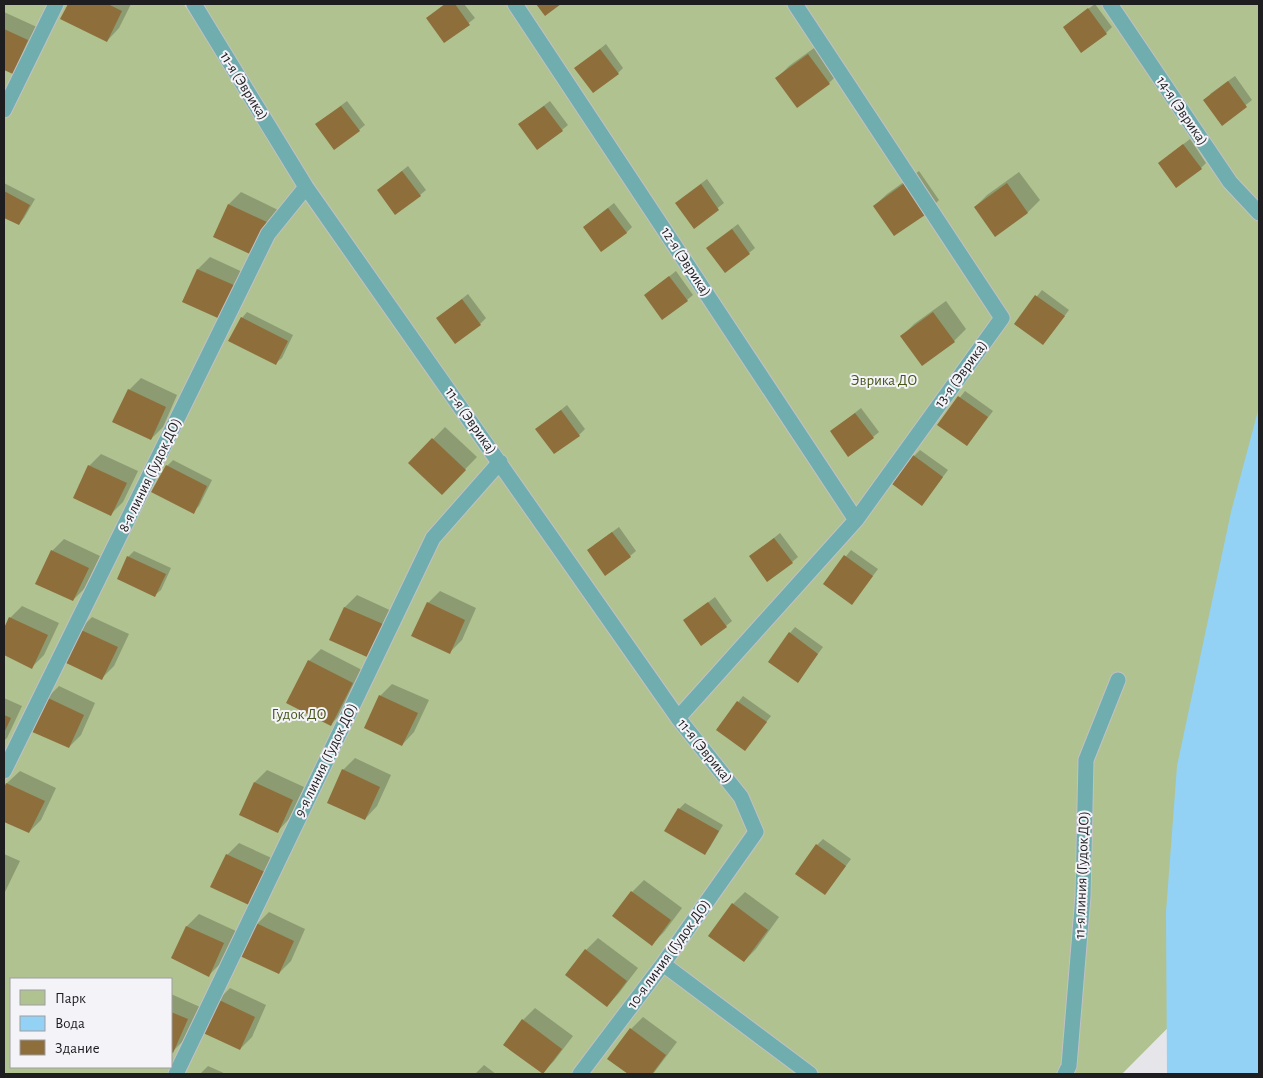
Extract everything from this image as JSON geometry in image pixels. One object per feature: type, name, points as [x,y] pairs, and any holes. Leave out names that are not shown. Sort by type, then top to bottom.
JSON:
[{"type":"lane","points":[[4,110],[56,4]]},
{"type":"lane","name":"11-я (Эврика)","points":[[194,4],[306,187],[678,718],[741,797],[756,832]]},
{"type":"lane","name":"12-я (Эврика)","points":[[515,4],[856,520]]},
{"type":"lane","name":"13-я (Эврика)","points":[[678,718],[856,520],[1002,318],[795,4]]},
{"type":"lane","name":"14-я (Эврика)","points":[[1110,4],[1230,182],[1259,213]]},
{"type":"lane","name":"8-я линия (Гудок ДО)","points":[[4,770],[268,234],[306,187]]},
{"type":"lane","name":"9-я линия (Гудок ДО)","points":[[176,1074],[433,538],[500,462]]},
{"type":"lane","name":"11-я линия (Гудок ДО)","points":[[1065,1074],[1069,1066],[1083,906],[1086,760],[1118,680]]},
{"type":"lane","name":"10-я линия (Гудок ДО)","points":[[580,1074],[663,964],[756,832]]},
{"type":"lane","points":[[663,964],[810,1074]]},
{"type":"green space","points":[[4,4],[184,4],[324,219],[188,4],[1259,4],[1259,936],[1122,1074],[4,1074]]},
{"type":"water","points":[[1259,407],[1259,1074],[1167,1074],[1166,912],[1177,766],[1231,512]]},
{"type":"building","points":[[68,4],[108,4],[122,11],[107,42],[60,19]]},
{"type":"building","points":[[445,4],[455,4],[470,25],[444,43],[426,18]]},
{"type":"building","points":[[536,4],[561,4],[545,16]]},
{"type":"building","points":[[1088,8],[1107,34],[1081,53],[1063,27]]},
{"type":"building","points":[[4,29],[28,40],[13,74],[4,70]]},
{"type":"building","points":[[600,49],[619,74],[593,93],[574,68]]},
{"type":"building","points":[[808,54],[830,84],[797,108],[775,78]]},
{"type":"building","points":[[1228,81],[1247,107],[1222,126],[1203,100]]},
{"type":"building","points":[[341,106],[360,131],[334,150],[315,124]]},
{"type":"building","points":[[544,106],[563,131],[537,150],[518,124]]},
{"type":"building","points":[[1183,144],[1202,169],[1176,188],[1158,163]]},
{"type":"building","points":[[402,171],[421,196],[395,215],[377,190]]},
{"type":"building","points":[[906,182],[928,213],[894,236],[873,206]]},
{"type":"building","points":[[1007,183],[1028,213],[995,237],[974,207]]},
{"type":"building","points":[[701,184],[719,210],[694,229],[675,203]]},
{"type":"building","points":[[4,191],[30,205],[19,225],[4,218]]},
{"type":"building","points":[[228,204],[267,222],[252,255],[213,237]]},
{"type":"building","points":[[608,208],[627,233],[601,252],[583,227]]},
{"type":"building","points":[[732,229],[750,254],[725,273],[706,248]]},
{"type":"building","points":[[197,269],[236,286],[220,319],[182,302]]},
{"type":"building","points":[[669,276],[688,301],[662,320],[644,295]]},
{"type":"building","points":[[1035,295],[1065,316],[1043,345],[1014,324]]},
{"type":"building","points":[[462,299],[481,325],[455,344],[436,318]]},
{"type":"building","points":[[933,312],[955,342],[922,366],[900,336]]},
{"type":"building","points":[[241,317],[288,341],[276,365],[228,341]]},
{"type":"building","points":[[128,389],[166,407],[151,440],[112,422]]},
{"type":"building","points":[[958,396],[988,417],[967,446],[937,425]]},
{"type":"building","points":[[561,410],[580,436],[554,454],[535,429]]},
{"type":"building","points":[[855,413],[874,438],[848,457],[830,431]]},
{"type":"building","points":[[432,438],[466,470],[442,495],[408,463]]},
{"type":"building","points":[[913,455],[943,477],[922,506],[892,484]]},
{"type":"building","points":[[88,465],[127,483],[111,516],[73,498]]},
{"type":"building","points":[[166,465],[207,486],[194,514],[151,492]]},
{"type":"building","points":[[612,532],[631,557],[605,576],[587,550]]},
{"type":"building","points":[[774,538],[793,563],[767,582],[749,556]]},
{"type":"building","points":[[51,550],[89,568],[73,601],[35,584]]},
{"type":"building","points":[[844,555],[873,576],[852,605],[823,584]]},
{"type":"building","points":[[127,556],[166,574],[155,597],[117,579]]},
{"type":"building","points":[[427,602],[465,620],[450,654],[411,636]]},
{"type":"building","points":[[708,602],[727,627],[701,646],[683,620]]},
{"type":"building","points":[[344,607],[383,624],[367,657],[329,640]]},
{"type":"building","points":[[9,617],[48,635],[32,669],[4,655],[4,628]]},
{"type":"building","points":[[79,629],[118,647],[102,680],[64,662]]},
{"type":"building","points":[[789,632],[818,654],[798,683],[768,662]]},
{"type":"building","points":[[308,660],[353,683],[331,726],[286,703]]},
{"type":"building","points":[[379,695],[418,713],[402,746],[364,728]]},
{"type":"building","points":[[46,697],[84,715],[69,748],[30,731]]},
{"type":"building","points":[[737,701],[767,722],[745,751],[716,730]]},
{"type":"building","points":[[4,715],[11,718],[4,733]]},
{"type":"building","points":[[342,769],[380,787],[365,820],[327,803]]},
{"type":"building","points":[[254,782],[293,800],[278,833],[239,815]]},
{"type":"building","points":[[6,783],[45,801],[29,833],[4,822],[4,788]]},
{"type":"building","points":[[678,808],[719,831],[705,855],[664,831]]},
{"type":"building","points":[[816,844],[846,866],[825,895],[795,874]]},
{"type":"building","points":[[226,854],[265,872],[249,905],[210,887]]},
{"type":"building","points":[[631,891],[671,920],[652,946],[612,916]]},
{"type":"building","points":[[732,903],[768,930],[744,962],[708,936]]},
{"type":"building","points":[[256,923],[294,941],[279,974],[240,956]]},
{"type":"building","points":[[186,926],[224,943],[209,977],[171,958]]},
{"type":"building","points":[[585,949],[627,981],[607,1007],[565,975]]},
{"type":"building","points":[[217,999],[255,1017],[240,1050],[201,1032]]},
{"type":"building","points":[[172,1012],[188,1019],[172,1052]]},
{"type":"building","points":[[522,1019],[562,1049],[543,1074],[503,1045]]},
{"type":"building","points":[[630,1028],[666,1055],[652,1074],[628,1074],[607,1059]]},
{"type":"park label","name":"Эврика ДО","points":[[884,380]]},
{"type":"park label","name":"Гудок ДО","points":[[299,714]]}]
